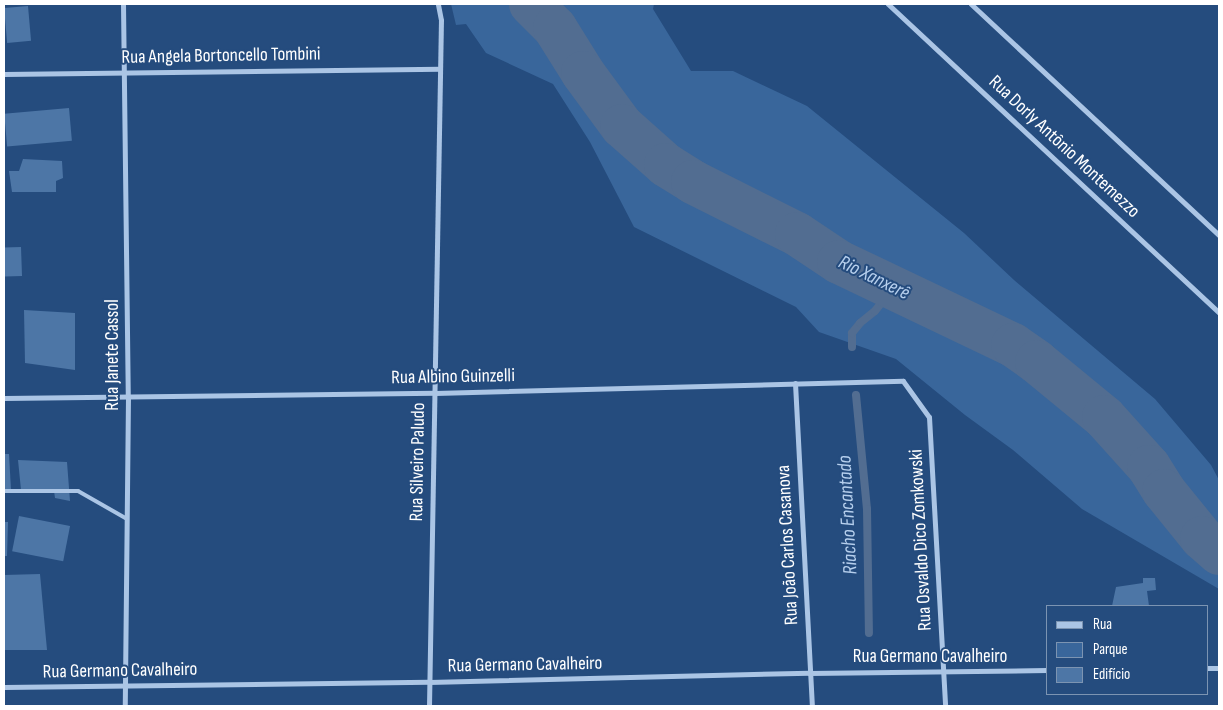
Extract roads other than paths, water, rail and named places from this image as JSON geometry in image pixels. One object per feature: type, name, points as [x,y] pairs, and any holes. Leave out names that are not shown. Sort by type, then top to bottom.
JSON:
[{"type":"street","name":"Rua Janete Cassol","points":[[123,4],[128,397],[125,706]]},
{"type":"street","name":"Rua Silveiro Paludo","points":[[429,706],[441,20],[438,4]]},
{"type":"street","name":"Rua Dorly Antônio Montemezzo","points":[[888,4],[1219,313]]},
{"type":"street","points":[[971,4],[1219,235]]},
{"type":"street","name":"Rua Angela Bortoncello Tombini","points":[[4,74],[440,69]]},
{"type":"street","name":"Rua Albino Guinzelli","points":[[4,398],[435,393],[903,381]]},
{"type":"street","name":"Rua Osvaldo Dico Zomkowski","points":[[903,381],[929,417],[945,706]]},
{"type":"street","name":"Rua João Carlos Casanova","points":[[796,383],[812,706]]},
{"type":"street","name":"Rua Germano Cavalheiro","points":[[4,687],[429,682],[809,672],[1046,670]]},
{"type":"lane","points":[[4,491],[78,491],[127,519]]},
{"type":"waterway","name":"Rio Xanxerê","points":[[531,4],[555,28],[583,73],[622,126],[666,165],[693,182],[797,234],[839,262],[1013,345],[1037,362],[1104,417],[1149,467],[1164,491],[1202,538],[1219,553]]},
{"type":"waterway","name":"Riacho Encantado","points":[[852,347],[852,333],[860,323],[875,311],[892,289]]},
{"type":"waterway","name":"Riacho Encantado","points":[[856,395],[867,509],[869,633]]}]
